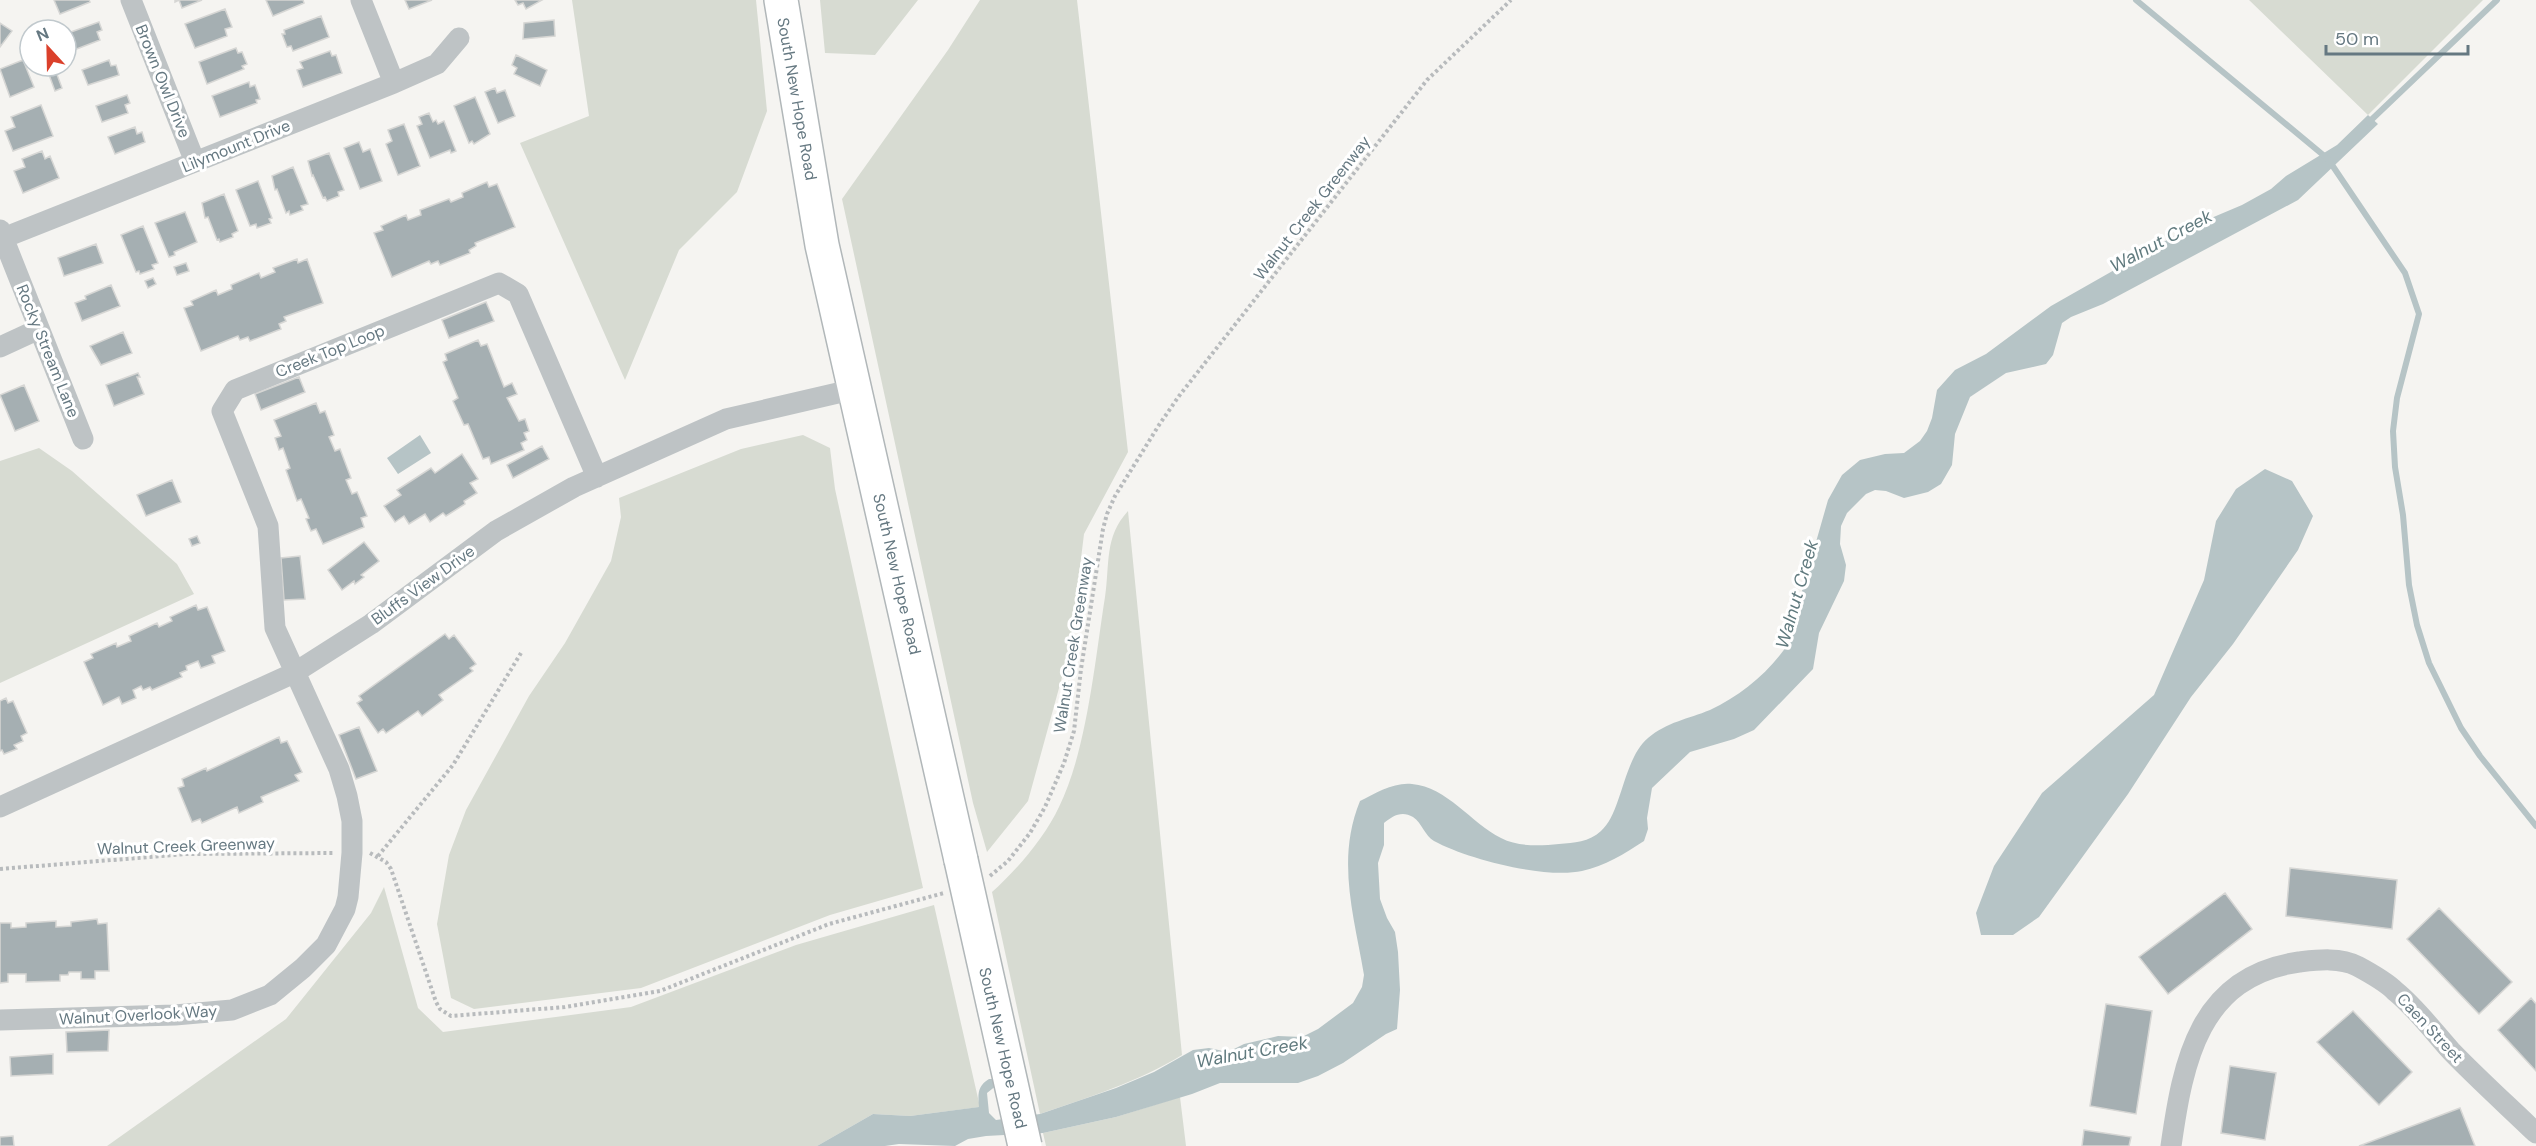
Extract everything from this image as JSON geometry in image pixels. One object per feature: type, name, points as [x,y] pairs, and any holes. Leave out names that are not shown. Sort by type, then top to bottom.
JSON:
[{"type":"main road","name":"South New Hope Road","points":[[781,0],[822,245],[855,389],[957,875],[1025,1146]]},
{"type":"street","name":"Brown Owl Drive","points":[[131,0],[195,162]]},
{"type":"street","points":[[361,0],[394,83]]},
{"type":"street","name":"Lilymount Drive","points":[[2,234],[195,162],[394,83],[437,64],[459,38]]},
{"type":"street","name":"Rocky Stream Lane","points":[[2,234],[83,440]]},
{"type":"street","name":"Creek Top Loop","points":[[294,674],[275,628],[268,526],[222,411],[235,390],[499,283],[518,294],[597,477]]},
{"type":"street","points":[[0,347],[39,329]]},
{"type":"street","name":"Bluffs View Drive","points":[[0,807],[294,674],[371,624],[496,531],[597,477],[726,419],[855,389]]},
{"type":"street","name":"Walnut Overlook Way","points":[[0,1020],[175,1015],[232,1010],[270,995],[303,968],[326,945],[348,897],[352,821],[339,769],[311,705],[294,674]]},
{"type":"street","name":"Caen Street","points":[[2171,1146],[2181,1083],[2197,1036],[2219,999],[2244,981],[2281,965],[2323,959],[2355,964],[2395,990],[2452,1052],[2536,1133]]},
{"type":"path","name":"Walnut Creek Greenway","points":[[988,878],[1008,861],[1030,833],[1045,807],[1064,763],[1074,731],[1081,669],[1103,530],[1115,496],[1172,406],[1427,80],[1510,0]]},
{"type":"path","points":[[378,856],[453,765],[521,653]]},
{"type":"path","name":"Walnut Creek Greenway","points":[[0,869],[186,854],[337,853]]},
{"type":"path","points":[[369,853],[386,862],[396,879],[430,985],[440,1009],[451,1016],[565,1007],[660,991],[829,924],[902,904],[957,875]]},
{"type":"shaded area","points":[[572,0],[756,0],[767,111],[737,192],[679,250],[625,380],[520,143],[589,116]]},
{"type":"shaded area","points":[[820,0],[918,0],[875,55],[825,53]]},
{"type":"shaded area","points":[[980,0],[1077,0],[1128,452],[1084,534],[1070,648],[1028,801],[987,852],[973,803],[842,199],[948,50]]},
{"type":"shaded area","points":[[2249,0],[2483,0],[2368,115]]},
{"type":"shaded area","points":[[803,435],[830,448],[835,489],[923,888],[830,915],[641,988],[474,1009],[451,998],[437,924],[449,855],[466,810],[529,696],[565,643],[611,561],[621,517],[619,498],[741,449]]},
{"type":"shaded area","points":[[39,448],[72,471],[177,564],[194,594],[0,683],[0,461]]},
{"type":"shaded area","points":[[1128,511],[1182,1055],[1131,1081],[1040,1114],[992,892],[1038,842],[1059,807],[1069,784],[1089,704],[1111,541],[1120,521]]},
{"type":"shaded area","points":[[384,887],[418,1008],[443,1032],[631,1007],[796,945],[934,905],[980,1107],[910,1116],[873,1114],[817,1146],[107,1146],[286,1019],[371,913]]},
{"type":"shaded area","points":[[1180,1097],[1186,1146],[1046,1146],[1043,1133],[1116,1117]]},
{"type":"water","points":[[2368,115],[2378,124],[2298,200],[2103,304],[2071,317],[2062,323],[2053,355],[2046,364],[2006,373],[1970,397],[1955,434],[1952,465],[1941,484],[1928,492],[1904,498],[1886,491],[1875,490],[1866,494],[1847,513],[1841,526],[1840,544],[1846,565],[1844,581],[1819,633],[1813,669],[1754,730],[1734,739],[1690,752],[1652,788],[1647,818],[1648,829],[1644,841],[1614,859],[1590,869],[1566,873],[1548,872],[1506,866],[1448,848],[1431,839],[1409,815],[1397,815],[1384,823],[1384,845],[1378,863],[1380,899],[1395,932],[1398,952],[1400,990],[1397,1029],[1343,1063],[1298,1083],[1220,1083],[1116,1117],[1043,1133],[968,1139],[955,1146],[899,1144],[817,1146],[873,1114],[910,1116],[979,1107],[980,1088],[989,1079],[995,1079],[997,1085],[987,1093],[989,1113],[996,1120],[1040,1114],[1116,1088],[1154,1072],[1193,1050],[1209,1048],[1228,1052],[1244,1044],[1278,1036],[1302,1037],[1318,1029],[1353,1003],[1362,987],[1364,975],[1352,909],[1348,866],[1353,823],[1360,801],[1392,786],[1412,784],[1425,787],[1448,798],[1490,831],[1515,843],[1537,845],[1570,843],[1586,840],[1596,835],[1608,823],[1614,812],[1633,759],[1648,738],[1670,724],[1710,710],[1732,698],[1762,675],[1786,647],[1828,500],[1842,475],[1860,460],[1885,454],[1904,453],[1920,441],[1932,418],[1937,390],[1955,370],[1986,354],[2051,306],[2190,227],[2242,205],[2271,189],[2286,176],[2337,145]]},
{"type":"water","points":[[420,435],[431,453],[398,474],[387,458]]},
{"type":"water","points":[[2265,469],[2292,481],[2313,516],[2298,550],[2233,644],[2191,697],[2128,794],[2039,917],[2013,935],[1981,935],[1976,913],[1994,866],[2042,793],[2154,695],[2204,580],[2216,521],[2236,489]]},
{"type":"building","points":[[54,0],[89,0],[90,2],[60,14]]},
{"type":"building","points":[[179,0],[202,0],[182,8]]},
{"type":"building","points":[[266,0],[303,0],[304,3],[273,16]]},
{"type":"building","points":[[405,0],[432,0],[409,9]]},
{"type":"building","points":[[515,0],[542,0],[526,9],[523,3],[518,5]]},
{"type":"building","points":[[225,9],[232,27],[225,29],[227,36],[195,48],[185,24]]},
{"type":"building","points":[[321,16],[329,37],[293,51],[291,46],[287,47],[282,34],[285,34],[284,30]]},
{"type":"building","points":[[554,20],[555,36],[523,39],[524,23]]},
{"type":"building","points":[[99,22],[102,30],[97,32],[100,40],[78,48],[78,29]]},
{"type":"building","points":[[0,23],[12,31],[0,47]]},
{"type":"building","points":[[236,48],[238,53],[242,52],[247,64],[242,66],[244,69],[207,84],[199,62]]},
{"type":"building","points":[[330,51],[332,56],[336,55],[342,73],[303,87],[297,70],[303,68],[300,62]]},
{"type":"building","points":[[516,55],[547,70],[540,86],[514,74],[517,68],[512,65]]},
{"type":"building","points":[[109,60],[111,66],[116,65],[119,75],[88,85],[82,70]]},
{"type":"building","points":[[18,62],[18,78],[30,78],[34,87],[10,97],[0,69]]},
{"type":"building","points":[[50,78],[58,78],[62,88],[55,91]]},
{"type":"building","points":[[249,82],[250,87],[255,85],[260,99],[256,100],[257,103],[220,117],[212,96]]},
{"type":"building","points":[[495,88],[497,93],[505,90],[515,116],[498,123],[485,92]]},
{"type":"building","points":[[127,95],[130,103],[125,105],[128,113],[102,122],[96,106]]},
{"type":"building","points":[[475,97],[490,134],[474,144],[472,141],[469,143],[454,106]]},
{"type":"building","points":[[41,105],[53,136],[13,151],[5,131],[15,127],[11,117]]},
{"type":"building","points":[[429,113],[433,122],[436,120],[438,124],[444,121],[456,151],[451,153],[450,150],[430,158],[417,126],[422,124],[419,117]]},
{"type":"building","points":[[404,124],[420,166],[398,175],[386,144],[392,141],[388,130]]},
{"type":"building","points":[[135,127],[137,134],[142,132],[145,142],[115,154],[108,137]]},
{"type":"building","points":[[359,142],[363,152],[370,149],[382,181],[360,189],[344,148]]},
{"type":"building","points":[[42,151],[45,159],[50,156],[59,178],[23,193],[14,171],[25,167],[22,159]]},
{"type":"building","points":[[329,153],[344,190],[338,192],[339,196],[327,201],[325,197],[323,198],[312,176],[308,161]]},
{"type":"building","points":[[293,167],[308,204],[301,206],[303,210],[290,215],[289,211],[286,213],[277,189],[275,190],[272,176]]},
{"type":"building","points":[[258,181],[272,218],[269,219],[271,223],[257,228],[256,224],[250,226],[236,190]]},
{"type":"building","points":[[487,182],[489,187],[497,184],[515,227],[475,243],[476,246],[469,250],[470,253],[440,265],[438,261],[431,264],[429,261],[392,277],[374,233],[383,230],[381,226],[406,215],[408,220],[421,215],[420,210],[449,199],[451,202],[463,197],[462,193]]},
{"type":"building","points":[[224,194],[238,231],[232,234],[233,237],[220,242],[219,239],[217,240],[208,217],[205,218],[202,203]]},
{"type":"building","points":[[185,212],[197,242],[174,252],[175,255],[169,257],[155,223]]},
{"type":"building","points":[[143,226],[158,263],[152,265],[154,269],[140,274],[139,271],[136,272],[121,235]]},
{"type":"building","points":[[96,244],[103,263],[64,276],[58,258]]},
{"type":"building","points":[[297,259],[298,263],[307,259],[323,303],[284,317],[286,321],[279,324],[281,329],[250,341],[248,337],[240,340],[238,336],[201,351],[184,308],[193,305],[191,301],[216,290],[218,295],[232,289],[231,285],[259,273],[261,278],[275,272],[273,268]]},
{"type":"building","points":[[186,263],[189,271],[177,275],[174,267]]},
{"type":"building","points":[[153,278],[156,284],[148,288],[145,281]]},
{"type":"building","points":[[111,285],[120,306],[82,321],[75,303]]},
{"type":"building","points":[[486,302],[494,321],[449,338],[442,320]]},
{"type":"building","points":[[123,332],[132,353],[101,365],[90,346]]},
{"type":"building","points":[[478,340],[481,346],[487,344],[504,387],[512,383],[517,394],[507,398],[519,421],[525,419],[529,431],[524,433],[527,440],[521,443],[524,450],[491,464],[489,457],[483,459],[468,424],[464,425],[453,401],[458,398],[443,362],[447,360],[445,354]]},
{"type":"building","points":[[138,373],[140,377],[137,377],[144,394],[114,406],[106,385]]},
{"type":"building","points":[[299,377],[305,392],[261,410],[255,394]]},
{"type":"building","points":[[24,385],[39,421],[15,431],[0,395]]},
{"type":"building","points":[[316,403],[320,413],[325,411],[334,435],[329,437],[335,451],[340,449],[351,478],[346,480],[352,494],[357,492],[367,516],[361,518],[364,527],[323,544],[316,529],[311,531],[306,519],[309,518],[301,499],[297,501],[286,470],[290,468],[283,448],[279,450],[275,438],[281,436],[274,420]]},
{"type":"building","points":[[542,446],[549,459],[513,478],[507,465]]},
{"type":"building","points":[[462,454],[478,479],[470,483],[477,493],[446,516],[443,513],[430,522],[425,514],[409,524],[404,516],[395,522],[384,506],[401,495],[397,490],[431,468],[435,473]]},
{"type":"building","points":[[172,480],[181,502],[146,516],[137,495]]},
{"type":"building","points":[[197,536],[200,543],[192,546],[189,539]]},
{"type":"building","points":[[364,542],[379,561],[361,575],[364,577],[342,590],[328,570]]},
{"type":"building","points":[[300,556],[305,599],[284,600],[281,558]]},
{"type":"building","points":[[196,605],[198,610],[207,607],[225,651],[212,656],[215,663],[201,668],[198,661],[186,666],[187,670],[180,673],[182,677],[152,690],[150,687],[143,690],[141,686],[133,690],[136,698],[122,704],[119,697],[103,705],[84,662],[93,658],[91,654],[116,643],[117,647],[131,641],[129,636],[157,623],[159,627],[172,621],[170,617]]},
{"type":"building","points":[[445,634],[449,639],[454,635],[476,664],[470,668],[473,671],[439,695],[443,700],[422,716],[418,711],[386,733],[383,729],[378,733],[357,703],[362,700],[359,696]]},
{"type":"building","points":[[6,698],[8,703],[13,701],[27,733],[21,736],[23,741],[14,745],[17,749],[4,754],[2,750],[0,751],[0,701]]},
{"type":"building","points":[[359,727],[377,771],[356,779],[339,735]]},
{"type":"building","points":[[279,737],[281,743],[287,741],[302,772],[295,775],[299,781],[261,797],[263,802],[239,813],[237,807],[202,823],[200,819],[192,822],[178,788],[184,786],[182,779],[206,768],[207,771]]},
{"type":"building","points":[[2290,868],[2397,880],[2392,929],[2286,916]]},
{"type":"building","points":[[2225,893],[2252,929],[2168,994],[2139,957]]},
{"type":"building","points":[[2439,908],[2512,982],[2479,1014],[2407,939]]},
{"type":"building","points":[[97,919],[98,924],[107,923],[109,971],[95,971],[95,979],[81,979],[81,972],[69,972],[68,975],[60,975],[60,981],[26,982],[26,974],[8,974],[8,982],[0,983],[0,923],[11,923],[11,928],[26,927],[26,923],[56,921],[56,927],[71,926],[71,922]]},
{"type":"building","points":[[2531,998],[2536,1004],[2536,1071],[2498,1030]]},
{"type":"building","points":[[2106,1004],[2152,1011],[2136,1114],[2090,1106]]},
{"type":"building","points":[[2353,1011],[2412,1072],[2379,1105],[2317,1042]]},
{"type":"building","points":[[109,1030],[108,1051],[67,1052],[66,1032]]},
{"type":"building","points":[[53,1054],[53,1074],[11,1076],[10,1057]]},
{"type":"building","points":[[2230,1066],[2276,1073],[2265,1140],[2221,1133]]},
{"type":"building","points":[[2460,1108],[2475,1146],[2359,1146]]},
{"type":"building","points":[[2084,1130],[2131,1137],[2129,1146],[2082,1146]]},
{"type":"building","points":[[13,1136],[14,1146],[0,1146],[0,1137]]},
{"type":"waterway","points":[[2136,0],[2328,159],[2405,273],[2419,314],[2397,398],[2393,431],[2409,585],[2417,625],[2429,663],[2461,728],[2480,756],[2536,826]]},
{"type":"waterway","name":"Walnut Creek","points":[[2368,123],[2497,0]]}]
